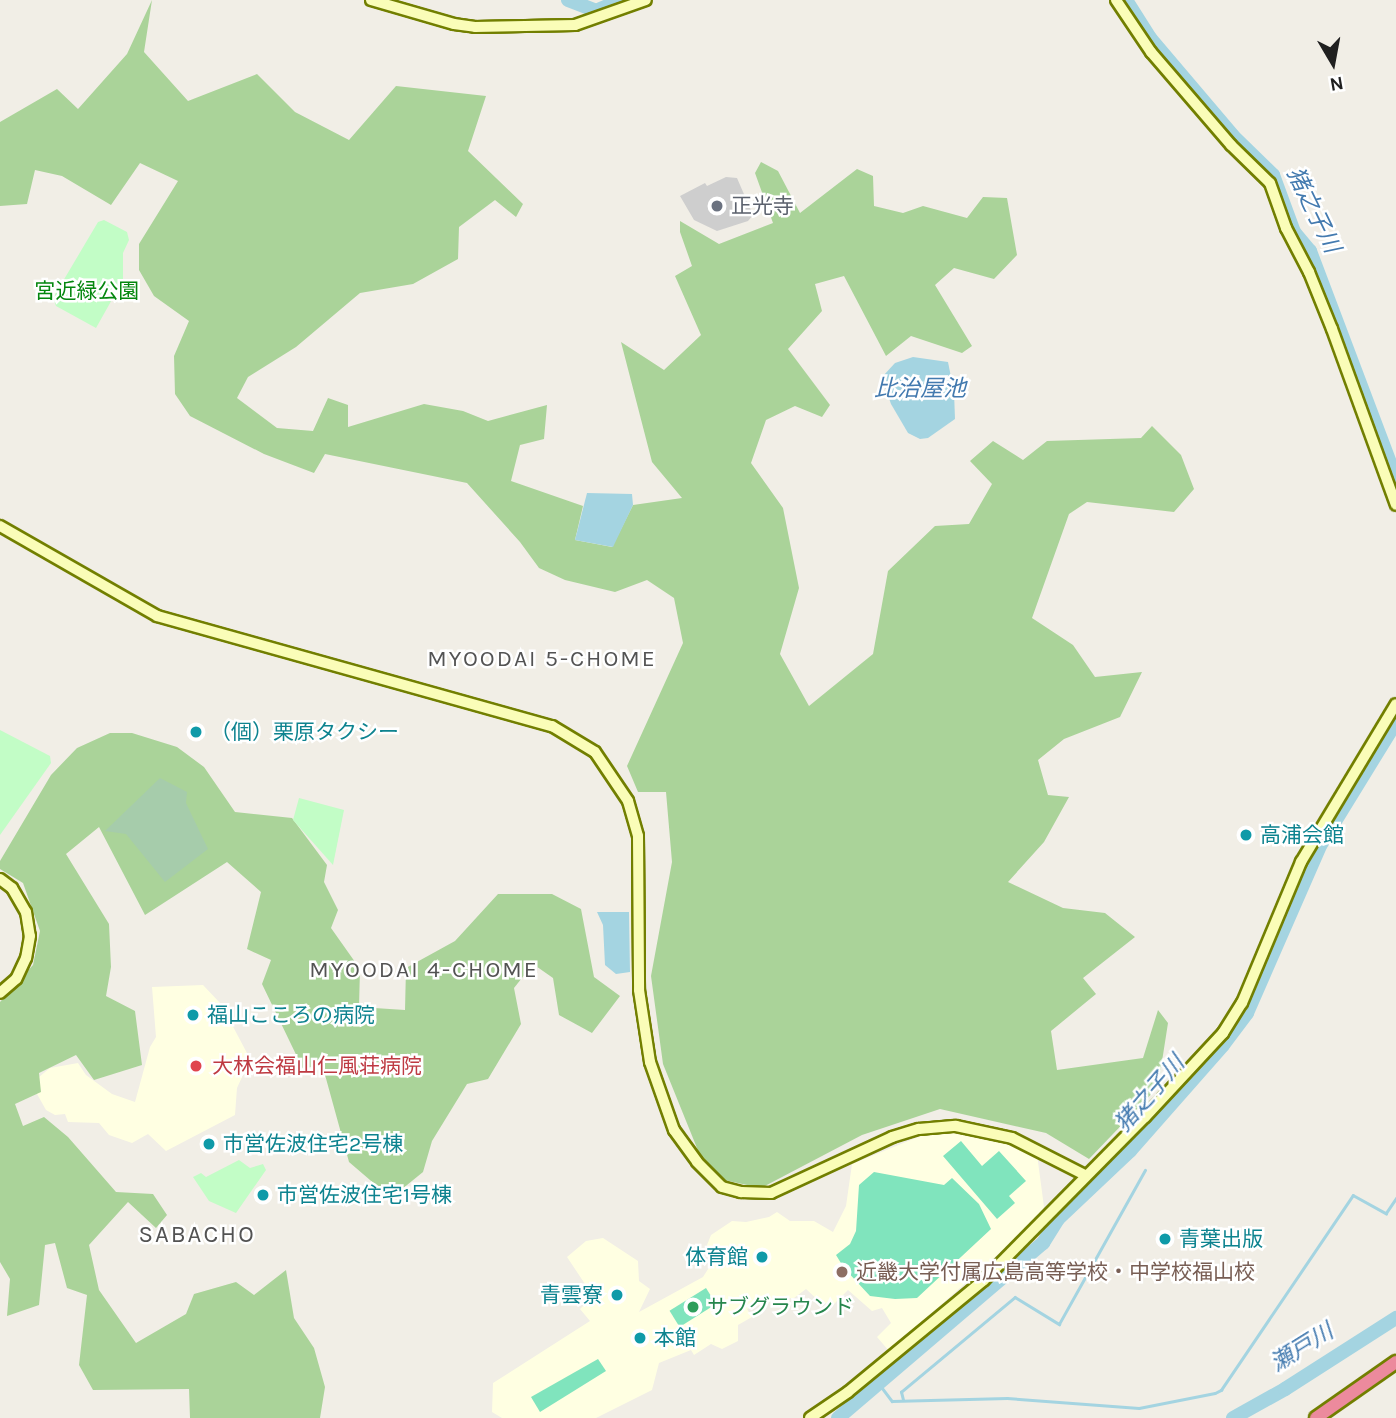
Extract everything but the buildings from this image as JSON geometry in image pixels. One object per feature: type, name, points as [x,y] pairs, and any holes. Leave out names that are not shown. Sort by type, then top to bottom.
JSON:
[{"type":"highway","points":[[1316,1418],[1396,1362]]},
{"type":"highway","points":[[1331,1418],[1396,1372]]},
{"type":"street","points":[[371,0],[454,24],[475,27],[575,25],[646,0]]},
{"type":"street","points":[[1116,0],[1151,52],[1222,135],[1270,183],[1286,228],[1309,272],[1332,329],[1396,505]]},
{"type":"street","points":[[0,526],[157,616],[242,642],[552,726],[595,752],[628,801],[638,836],[639,990],[650,1062],[674,1130],[697,1162],[722,1187],[750,1194],[771,1193],[892,1137],[919,1129],[956,1126],[1013,1138],[1085,1175]]},
{"type":"street","points":[[810,1418],[848,1392],[984,1280],[1154,1108],[1235,1015],[1301,862],[1396,704]]},
{"type":"street","points":[[0,879],[12,888],[26,912],[30,936],[26,958],[16,979],[0,993]]},
{"type":"shaded area","name":"正光寺","points":[[726,177],[737,178],[753,215],[748,221],[717,231],[694,220],[680,196],[705,183],[707,186]]},
{"type":"shaded area","points":[[160,778],[187,792],[186,803],[208,849],[165,882],[126,834],[105,831]]},
{"type":"shaded area","name":"大林会福山仁風荘病院","points":[[203,985],[221,1004],[247,1053],[248,1064],[237,1088],[235,1115],[166,1151],[148,1134],[132,1143],[109,1135],[99,1123],[68,1122],[65,1114],[55,1115],[46,1110],[37,1094],[39,1077],[50,1068],[78,1063],[86,1075],[112,1094],[135,1102],[150,1047],[156,1037],[152,987]]},
{"type":"shaded area","name":"近畿大学付属広島高等学校・中学校福山校","points":[[959,1131],[1014,1143],[1037,1154],[1044,1207],[1032,1224],[889,1351],[877,1337],[891,1323],[882,1308],[872,1311],[848,1290],[833,1305],[820,1302],[806,1289],[794,1298],[778,1299],[747,1309],[752,1317],[738,1325],[738,1341],[722,1349],[711,1344],[694,1355],[691,1350],[659,1363],[652,1390],[596,1418],[502,1418],[492,1412],[493,1383],[590,1321],[580,1309],[593,1296],[567,1257],[586,1241],[603,1238],[638,1261],[639,1281],[650,1289],[639,1312],[703,1277],[710,1266],[707,1245],[711,1235],[732,1221],[746,1222],[769,1217],[777,1212],[790,1221],[814,1221],[833,1232],[846,1206],[852,1164],[923,1135]]},
{"type":"green space","points":[[152,0],[144,52],[188,101],[257,74],[295,112],[349,140],[396,86],[486,96],[468,151],[523,204],[516,217],[495,200],[459,227],[458,259],[413,284],[360,293],[296,347],[248,377],[237,398],[277,428],[313,431],[328,398],[348,405],[348,427],[424,404],[463,411],[488,421],[547,405],[544,439],[520,445],[511,481],[583,506],[575,540],[612,547],[633,505],[682,498],[652,462],[621,342],[664,370],[701,335],[675,276],[692,266],[680,232],[680,221],[719,244],[773,223],[755,173],[761,162],[778,171],[800,213],[857,169],[873,176],[874,206],[903,213],[923,206],[967,218],[983,197],[1007,198],[1017,255],[994,279],[954,268],[935,285],[972,346],[962,353],[911,336],[886,356],[844,276],[815,284],[822,311],[788,349],[830,405],[822,417],[795,406],[766,420],[751,463],[783,508],[799,588],[780,654],[809,706],[873,654],[888,571],[935,526],[969,524],[992,484],[970,461],[993,441],[1023,460],[1047,441],[1141,438],[1152,426],[1181,455],[1194,489],[1174,512],[1087,502],[1069,514],[1032,618],[1073,645],[1095,677],[1142,672],[1120,717],[1064,739],[1038,760],[1048,795],[1069,797],[1044,842],[1008,882],[1063,908],[1105,913],[1135,937],[1083,978],[1096,994],[1051,1031],[1057,1070],[1143,1058],[1158,1010],[1168,1023],[1158,1087],[1089,1159],[1046,1133],[940,1109],[862,1135],[761,1188],[724,1180],[699,1153],[663,1064],[651,976],[672,862],[666,792],[638,792],[627,766],[683,643],[674,598],[647,580],[615,592],[565,580],[539,568],[520,542],[467,483],[325,454],[314,473],[264,454],[190,416],[175,394],[174,356],[189,321],[154,296],[139,270],[139,244],[178,181],[140,163],[111,205],[62,176],[35,170],[27,204],[0,206],[0,122],[57,89],[78,109],[127,54]]},
{"type":"green space","name":"宮近緑公園","points":[[104,220],[127,232],[129,240],[123,253],[123,280],[96,328],[56,306],[53,298],[98,222]]},
{"type":"green space","points":[[0,730],[50,756],[51,763],[0,835]]},
{"type":"green space","points":[[110,733],[132,733],[177,747],[204,767],[235,812],[292,818],[327,865],[324,882],[338,910],[331,928],[360,969],[359,1007],[405,1010],[406,968],[455,941],[498,894],[552,894],[581,909],[594,977],[620,996],[592,1033],[559,1015],[553,978],[533,964],[514,988],[521,1024],[488,1079],[467,1084],[432,1141],[423,1172],[391,1198],[349,1162],[322,1064],[303,1069],[262,984],[271,960],[247,949],[261,892],[227,862],[145,915],[99,827],[66,854],[109,924],[111,967],[106,996],[135,1011],[142,1065],[94,1080],[76,1055],[39,1073],[41,1092],[15,1104],[23,1126],[44,1117],[68,1137],[116,1192],[153,1194],[167,1215],[156,1228],[128,1202],[89,1245],[99,1290],[136,1343],[186,1314],[194,1294],[236,1282],[254,1295],[286,1270],[294,1318],[314,1348],[325,1387],[320,1418],[190,1418],[189,1389],[93,1390],[79,1365],[87,1295],[67,1288],[55,1243],[45,1245],[39,1305],[7,1316],[10,1279],[0,1262],[0,1002],[33,965],[40,931],[23,883],[0,869],[0,861],[51,775],[77,748]]},
{"type":"green space","points":[[299,798],[344,810],[333,865],[293,820]]},
{"type":"green space","points":[[961,1141],[982,1166],[999,1151],[1026,1181],[1009,1196],[1015,1203],[997,1219],[943,1156]]},
{"type":"green space","points":[[239,1160],[250,1168],[263,1164],[266,1170],[236,1213],[209,1201],[193,1177],[201,1173],[206,1177]]},
{"type":"green space","points":[[874,1172],[944,1185],[952,1178],[979,1204],[991,1229],[917,1298],[870,1296],[844,1268],[836,1255],[850,1244],[856,1231],[859,1185]]},
{"type":"green space","name":"サブグラウンド","points":[[706,1288],[716,1304],[680,1327],[670,1311]]},
{"type":"green space","points":[[598,1359],[606,1371],[540,1412],[531,1397]]},
{"type":"water","name":"比治屋池","points":[[913,357],[948,362],[954,392],[955,419],[928,438],[920,439],[908,433],[891,404],[883,381],[883,376],[895,363]]},
{"type":"water","points":[[587,493],[632,494],[633,505],[613,547],[575,540]]},
{"type":"water","points":[[597,912],[629,912],[630,972],[616,974],[605,965],[603,925]]},
{"type":"waterway","name":"猪之子川","points":[[568,0],[596,11],[621,0]]},
{"type":"waterway","name":"猪之子川","points":[[1126,0],[1150,38],[1233,136],[1273,175],[1294,232],[1310,251],[1396,479]]},
{"type":"waterway","name":"猪之子川","points":[[838,1418],[1043,1243],[1058,1219],[1130,1151],[1223,1045],[1247,1013],[1321,844],[1396,722]]},
{"type":"waterway","points":[[903,1400],[901,1392],[1015,1297],[1059,1324],[1145,1170]]},
{"type":"waterway","points":[[880,1385],[892,1401],[1007,1398],[1139,1408],[1215,1393],[1221,1390],[1353,1195],[1386,1213],[1396,1198]]},
{"type":"waterway","name":"瀬戸川","points":[[1233,1418],[1285,1389],[1396,1318]]},
{"type":"place","name":"正光寺","points":[[717,206]]},
{"type":"place","name":"（個）栗原タクシー","points":[[196,732]]},
{"type":"place","name":"高浦会館","points":[[1246,835]]},
{"type":"place","name":"福山こころの病院","points":[[193,1015]]},
{"type":"place","name":"大林会福山仁風荘病院","points":[[196,1066]]},
{"type":"place","name":"市営佐波住宅2号棟","points":[[209,1144]]},
{"type":"place","name":"市営佐波住宅1号棟","points":[[263,1195]]},
{"type":"place","name":"青葉出版","points":[[1165,1239]]},
{"type":"place","name":"体育館","points":[[762,1257]]},
{"type":"place","name":"近畿大学付属広島高等学校・中学校福山校","points":[[842,1272]]},
{"type":"place","name":"青雲寮","points":[[617,1295]]},
{"type":"place","name":"サブグラウンド","points":[[693,1307]]},
{"type":"place","name":"本館","points":[[640,1338]]},
{"type":"district","name":"MYOODAI 5-CHOME","points":[[542,659]]},
{"type":"district","name":"MYOODAI 4-CHOME","points":[[424,970]]},
{"type":"district","name":"SABACHO","points":[[197,1235]]}]
